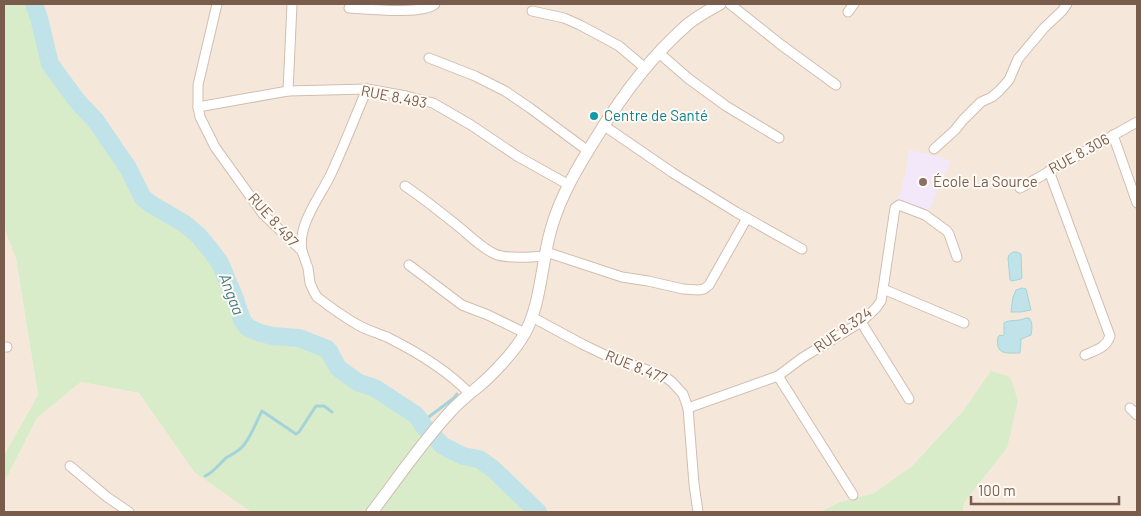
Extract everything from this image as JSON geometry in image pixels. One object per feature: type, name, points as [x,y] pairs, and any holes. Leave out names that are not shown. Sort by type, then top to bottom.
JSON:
[{"type":"street","name":"RUE 8.497","points":[[217,4],[198,85],[200,117],[215,148],[264,214],[302,251],[308,268],[310,283],[317,296],[359,326],[386,337],[439,367],[469,393]]},
{"type":"street","points":[[288,91],[292,4]]},
{"type":"street","points":[[349,8],[415,10],[435,4]]},
{"type":"street","points":[[372,512],[451,410],[481,384],[522,339],[532,317],[552,226],[569,185],[603,125],[625,92],[645,68],[688,24],[720,4]]},
{"type":"street","points":[[730,4],[836,85]]},
{"type":"street","points":[[848,12],[854,4]]},
{"type":"street","points":[[934,150],[981,102],[999,91],[1009,80],[1018,59],[1067,4]]},
{"type":"street","points":[[532,11],[564,18],[580,25],[619,46],[645,68]]},
{"type":"street","points":[[659,53],[689,79],[726,106],[779,138]]},
{"type":"street","points":[[429,58],[475,76],[505,91],[588,151]]},
{"type":"street","name":"RUE 8.493","points":[[198,107],[288,91],[367,89],[406,96],[432,103],[471,125],[517,156],[569,185]]},
{"type":"street","points":[[302,251],[300,242],[309,216],[331,174],[367,89]]},
{"type":"street","name":"RUE 8.306","points":[[1020,188],[1137,122]]},
{"type":"street","points":[[603,125],[673,173],[802,250]]},
{"type":"street","points":[[1113,135],[1137,203]]},
{"type":"street","points":[[1049,171],[1110,336],[1105,346],[1085,355]]},
{"type":"street","points":[[405,186],[424,198],[495,254],[518,257],[546,254],[622,278],[648,281],[683,289],[698,290],[704,289],[709,285],[747,218]]},
{"type":"street","name":"RUE 8.324","points":[[688,408],[778,376],[802,358],[861,322],[876,308],[881,301],[895,208],[899,205],[925,216],[947,231],[957,257]]},
{"type":"street","points":[[409,265],[462,305],[525,333]]},
{"type":"street","points":[[883,289],[964,323]]},
{"type":"street","name":"RUE 8.477","points":[[532,317],[607,356],[664,376],[683,394],[688,408],[698,512]]},
{"type":"street","points":[[861,322],[909,399]]},
{"type":"street","points":[[778,376],[853,495]]},
{"type":"street","points":[[1130,408],[1137,415]]},
{"type":"street","points":[[70,466],[107,497],[129,512]]},
{"type":"shaded area","points":[[34,4],[1137,4],[1137,512],[963,512],[964,503],[1007,448],[992,372],[963,411],[912,466],[874,493],[840,502],[820,512],[538,512],[479,459],[463,456],[443,446],[426,429],[416,415],[376,388],[359,383],[338,368],[329,351],[300,338],[273,336],[247,327],[242,320],[220,263],[209,248],[185,224],[143,198],[127,168],[96,121],[78,102],[50,64]]},
{"type":"shaded area","name":"École La Source","points":[[909,150],[951,161],[928,213],[898,199],[902,191]]},
{"type":"shaded area","points":[[4,228],[16,259],[38,395],[4,455]]},
{"type":"shaded area","points":[[81,382],[139,393],[194,472],[251,512],[4,512],[4,483],[37,418]]},
{"type":"green space","points":[[4,4],[34,4],[50,64],[78,102],[96,121],[127,168],[143,198],[185,224],[209,248],[220,263],[242,320],[247,327],[273,336],[299,338],[327,349],[338,368],[360,383],[375,388],[416,415],[426,429],[443,446],[463,456],[479,459],[492,468],[538,512],[251,512],[194,472],[139,393],[81,382],[37,418],[4,483],[4,455],[38,395],[16,259],[4,228]]},
{"type":"green space","points":[[991,371],[1010,377],[1018,401],[1007,448],[964,503],[963,512],[820,512],[840,502],[874,493],[912,466],[963,411]]},
{"type":"water","points":[[1013,252],[1021,254],[1022,278],[1012,281],[1010,280],[1008,258]]},
{"type":"water","points":[[1026,289],[1031,310],[1011,312],[1016,290]]},
{"type":"water","points":[[1029,318],[1031,322],[1031,335],[1021,339],[1020,353],[1006,353],[1000,350],[998,347],[998,337],[1004,334],[1004,323]]},
{"type":"waterway","name":"Angaa","points":[[34,4],[50,64],[78,102],[96,121],[128,168],[143,198],[185,224],[209,248],[220,263],[242,320],[247,327],[273,336],[299,338],[327,349],[338,368],[359,383],[375,388],[416,415],[426,429],[443,446],[463,456],[479,459],[492,468],[538,512]]},
{"type":"waterway","points":[[422,422],[457,394]]},
{"type":"waterway","points":[[205,476],[243,446],[262,411],[296,434],[316,406],[324,406],[332,412]]},
{"type":"place","name":"Centre de Santé","points":[[594,116]]},
{"type":"place","name":"École La Source","points":[[923,182]]}]
